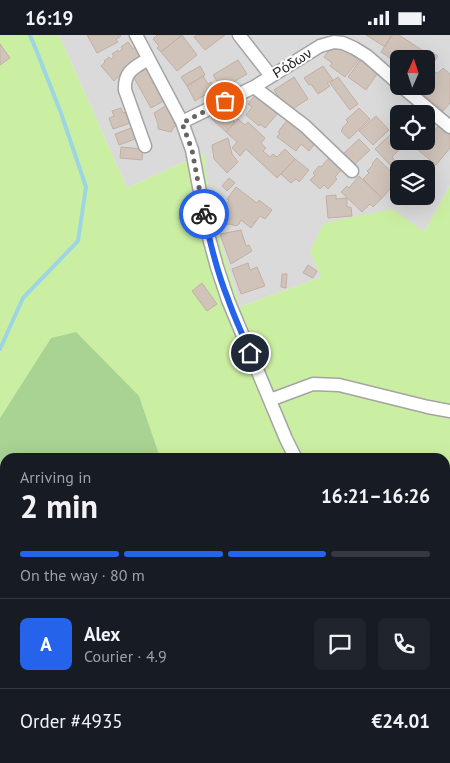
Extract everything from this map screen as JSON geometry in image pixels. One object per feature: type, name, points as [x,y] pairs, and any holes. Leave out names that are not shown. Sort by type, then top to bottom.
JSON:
[{"type":"street","points":[[136,35],[182,123],[192,150],[208,234],[228,300],[286,439],[294,453]]},
{"type":"street","points":[[239,35],[271,76]]},
{"type":"street","name":"Ρόδων","points":[[182,123],[254,87],[320,46],[334,42],[343,43],[354,48],[367,56],[390,76]]},
{"type":"street","points":[[146,146],[124,85],[125,78],[130,71],[148,59]]},
{"type":"street","points":[[254,87],[304,126],[352,171]]},
{"type":"street","name":"Ρόδων","points":[[412,95],[450,127]]},
{"type":"street","points":[[270,400],[313,384],[339,385],[450,411]]},
{"type":"shaded area","points":[[59,35],[450,35],[450,186],[424,232],[321,277],[240,307],[210,205],[204,153],[127,188]]},
{"type":"green space","points":[[0,35],[59,35],[127,188],[204,153],[210,205],[240,307],[321,277],[310,251],[324,223],[392,209],[424,232],[450,186],[450,453],[159,453],[139,396],[51,338],[0,418]]},
{"type":"green space","points":[[76,332],[139,396],[159,453],[0,453],[0,418],[51,338]]},
{"type":"building","points":[[87,35],[121,36],[116,39],[118,42],[97,53]]},
{"type":"building","points":[[157,35],[182,35],[161,52],[153,39]]},
{"type":"building","points":[[182,35],[197,55],[177,71],[161,52]]},
{"type":"building","points":[[197,35],[225,35],[205,50],[194,37]]},
{"type":"building","points":[[366,35],[392,35],[385,47]]},
{"type":"building","points":[[392,35],[399,35],[422,50],[390,50],[390,58],[381,52]]},
{"type":"building","points":[[128,42],[143,57],[122,77],[120,75],[114,81],[101,66],[104,61],[109,57],[111,59],[114,56],[112,54],[118,50],[119,52],[122,49],[121,47]]},
{"type":"building","points":[[335,43],[360,58],[345,77],[330,66],[332,63],[324,57]]},
{"type":"building","points":[[0,44],[10,58],[0,65]]},
{"type":"building","points":[[361,59],[379,71],[366,90],[348,77]]},
{"type":"building","points":[[238,60],[247,74],[222,89],[213,75]]},
{"type":"building","points":[[200,66],[205,75],[187,86],[181,77]]},
{"type":"building","points":[[323,66],[333,80],[327,83],[330,86],[318,94],[304,78]]},
{"type":"building","points":[[150,67],[167,99],[151,108],[133,76]]},
{"type":"building","points":[[443,68],[450,74],[450,103],[443,111],[424,95],[435,95],[436,72],[437,74]]},
{"type":"building","points":[[203,76],[208,84],[211,82],[215,89],[195,101],[187,86]]},
{"type":"building","points":[[294,77],[308,99],[288,112],[274,90]]},
{"type":"building","points":[[338,77],[358,104],[350,110],[330,83]]},
{"type":"building","points":[[255,95],[278,113],[265,128],[260,124],[259,126],[246,115],[252,107],[248,104]]},
{"type":"building","points":[[167,105],[179,124],[171,132],[158,129],[154,113]]},
{"type":"building","points":[[121,108],[123,113],[129,111],[133,122],[113,129],[109,118],[114,116],[112,111]]},
{"type":"building","points":[[220,108],[235,122],[226,132],[211,118]]},
{"type":"building","points":[[359,108],[370,119],[349,139],[341,131],[348,122],[346,120]]},
{"type":"building","points":[[376,116],[389,130],[373,145],[359,131]]},
{"type":"building","points":[[238,119],[245,125],[248,122],[265,138],[261,143],[266,148],[263,151],[270,157],[273,154],[277,157],[285,149],[295,159],[277,178],[246,149],[240,156],[232,148],[237,142],[226,132]]},
{"type":"building","points":[[288,119],[317,141],[309,151],[301,144],[296,151],[277,137],[280,133],[278,132]]},
{"type":"building","points":[[440,124],[450,133],[450,148],[436,165],[435,160],[430,160],[418,150],[435,150],[435,130]]},
{"type":"building","points":[[134,127],[138,138],[119,145],[115,134]]},
{"type":"building","points":[[390,135],[390,150],[399,150],[392,157],[394,160],[390,160],[390,165],[375,149]]},
{"type":"building","points":[[228,138],[232,154],[238,162],[227,173],[214,159],[212,145]]},
{"type":"building","points":[[359,139],[370,150],[351,168],[342,159],[346,156],[343,154]]},
{"type":"building","points":[[121,147],[143,149],[142,160],[120,158]]},
{"type":"building","points":[[330,157],[343,168],[335,177],[337,179],[328,189],[324,185],[320,189],[310,180],[315,175],[313,173],[319,166],[321,167]]},
{"type":"building","points":[[377,158],[390,170],[390,189],[382,198],[363,179],[369,173],[367,171]]},
{"type":"building","points":[[295,159],[309,170],[299,182],[296,179],[291,183],[281,174]]},
{"type":"building","points":[[359,176],[382,198],[373,207],[370,204],[362,212],[341,192],[347,186],[349,188]]},
{"type":"building","points":[[229,178],[235,183],[227,191],[222,186]]},
{"type":"building","points":[[236,187],[257,203],[259,200],[272,210],[265,219],[260,216],[251,228],[241,220],[236,226],[230,224],[219,226],[217,217]]},
{"type":"building","points":[[336,195],[336,199],[347,198],[347,207],[351,207],[352,216],[328,218],[326,196]]},
{"type":"building","points":[[241,230],[246,246],[249,245],[252,251],[231,264],[220,234]]},
{"type":"building","points":[[248,263],[250,270],[257,267],[265,286],[241,294],[232,269]]},
{"type":"building","points":[[308,265],[317,271],[313,278],[303,273]]},
{"type":"building","points":[[282,274],[287,274],[286,288],[281,287]]},
{"type":"building","points":[[202,283],[217,304],[207,311],[192,291]]},
{"type":"waterway","points":[[0,349],[23,298],[78,241],[86,187],[61,113],[30,35]]},
{"type":"way so far","points":[[204,214],[192,150],[182,123],[225,101]]},
{"type":"route","points":[[204,214],[217,267],[228,300],[250,353]]}]
